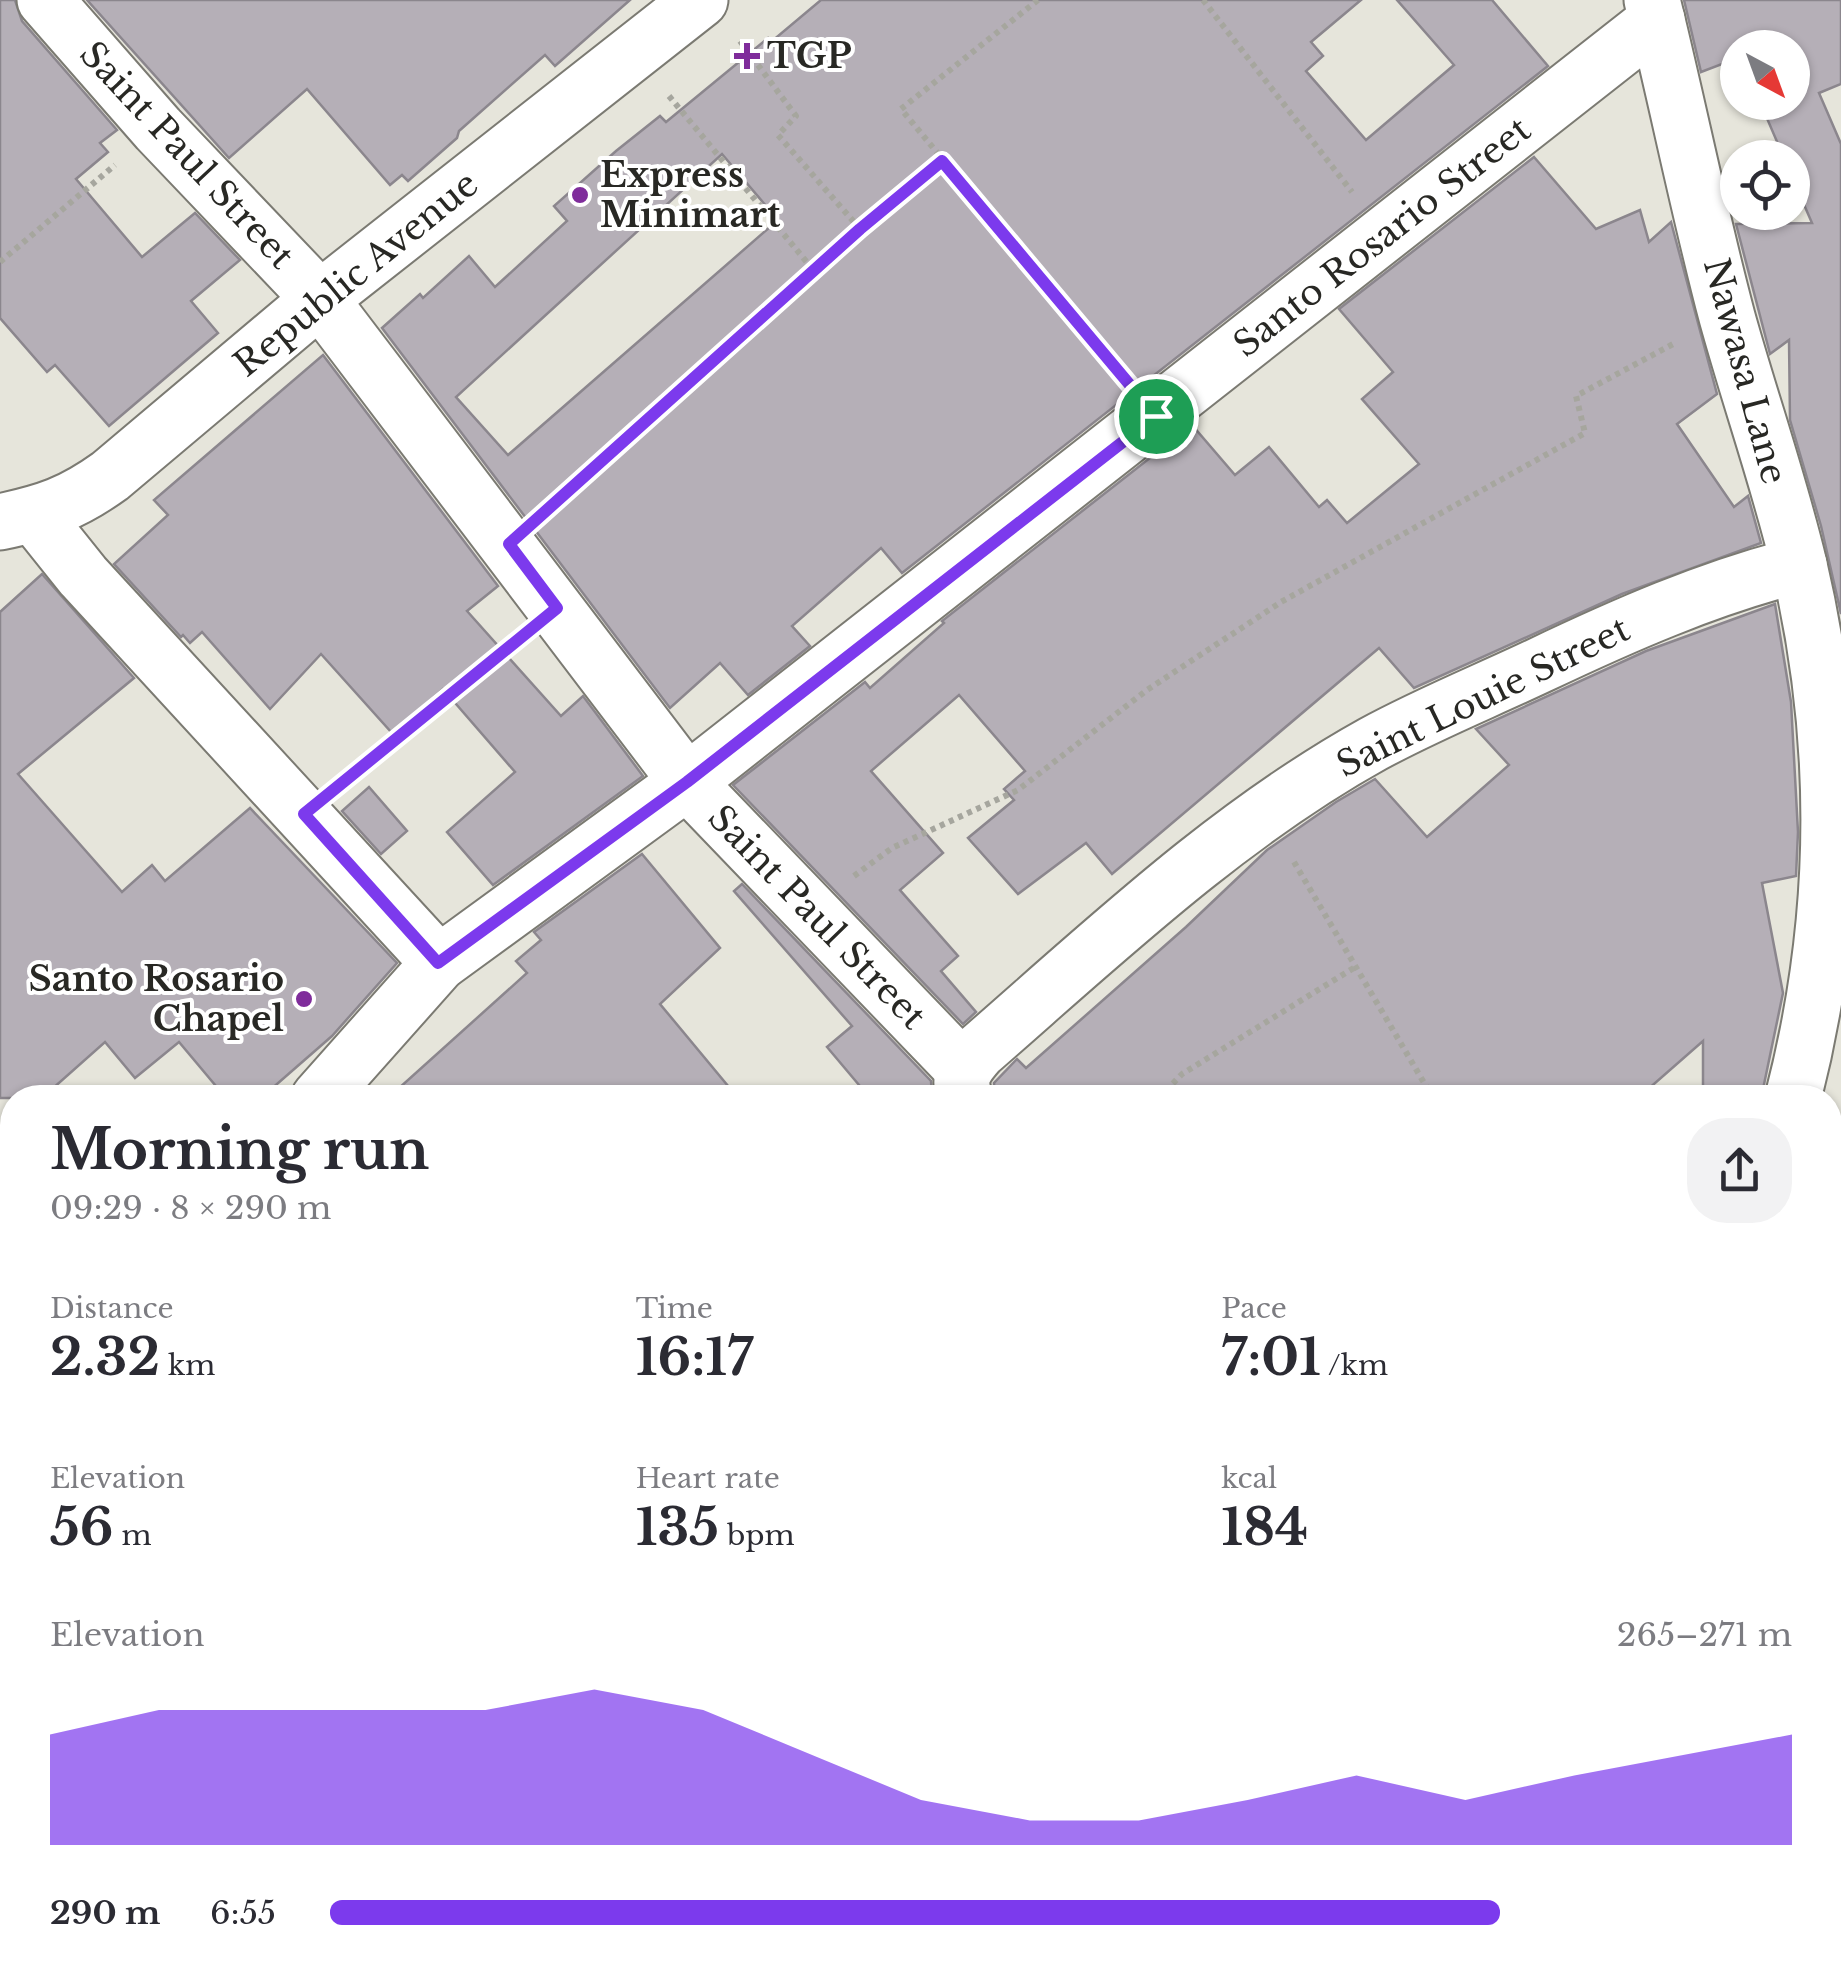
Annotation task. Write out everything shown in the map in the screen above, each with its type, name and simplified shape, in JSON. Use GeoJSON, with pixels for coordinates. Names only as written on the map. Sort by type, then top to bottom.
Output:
{"type":"FeatureCollection","features":[{"type":"Feature","properties":{"kind":"street","name":"Saint Paul Street"},"geometry":{"type":"LineString","coordinates":[[45,0],[158,129],[320,298],[687,782],[810,910],[964,1083]]}},
{"type":"Feature","properties":{"kind":"street","name":"Santo Rosario Street"},"geometry":{"type":"LineString","coordinates":[[330,1085],[438,963],[687,782],[1156,416],[1385,234],[1654,10]]}},
{"type":"Feature","properties":{"kind":"street","name":"Nawasa Lane"},"geometry":{"type":"LineString","coordinates":[[1654,10],[1726,315],[1799,565],[1820,685],[1830,779],[1829,898],[1809,1034],[1796,1085]]}},
{"type":"Feature","properties":{"kind":"street","name":"Republic Avenue"},"geometry":{"type":"LineString","coordinates":[[18,519],[78,499],[110,476],[320,298],[634,53],[716,14]]}},
{"type":"Feature","properties":{"kind":"street"},"geometry":{"type":"LineString","coordinates":[[18,519],[82,576],[438,963]]}},
{"type":"Feature","properties":{"kind":"street","name":"Saint Louie Street"},"geometry":{"type":"LineString","coordinates":[[964,1083],[979,1051],[1172,882],[1373,744],[1628,623],[1755,576],[1799,565]]}},
{"type":"Feature","properties":{"kind":"path"},"geometry":{"type":"LineString","coordinates":[[1038,0],[901,109],[1156,416]]}},
{"type":"Feature","properties":{"kind":"path"},"geometry":{"type":"LineString","coordinates":[[1202,0],[1385,234]]}},
{"type":"Feature","properties":{"kind":"path"},"geometry":{"type":"LineString","coordinates":[[716,14],[796,116],[778,135],[860,229]]}},
{"type":"Feature","properties":{"kind":"path"},"geometry":{"type":"LineString","coordinates":[[634,53],[815,272]]}},
{"type":"Feature","properties":{"kind":"path"},"geometry":{"type":"LineString","coordinates":[[0,262],[158,129]]}},
{"type":"Feature","properties":{"kind":"path"},"geometry":{"type":"LineString","coordinates":[[509,544],[860,229],[942,161]]}},
{"type":"Feature","properties":{"kind":"path"},"geometry":{"type":"LineString","coordinates":[[810,910],[892,848],[1018,790],[1147,690],[1281,602],[1585,433],[1576,396],[1726,315]]}},
{"type":"Feature","properties":{"kind":"path"},"geometry":{"type":"LineString","coordinates":[[304,814],[557,608]]}},
{"type":"Feature","properties":{"kind":"path"},"geometry":{"type":"LineString","coordinates":[[1266,814],[1426,1085]]}},
{"type":"Feature","properties":{"kind":"path"},"geometry":{"type":"LineString","coordinates":[[1171,1085],[1182,1074],[1357,966]]}},
{"type":"Feature","properties":{"kind":"building"},"geometry":{"type":"Polygon","coordinates":[[[0,0],[15,0],[22,21],[117,130],[100,143],[108,152],[76,179],[142,257],[195,213],[240,260],[191,301],[218,333],[109,426],[55,365],[47,372],[0,318],[0,0]]]}},
{"type":"Feature","properties":{"kind":"building"},"geometry":{"type":"Polygon","coordinates":[[[87,0],[630,0],[555,66],[545,55],[408,181],[402,175],[390,185],[307,89],[229,158],[87,0]]]}},
{"type":"Feature","properties":{"kind":"building"},"geometry":{"type":"Polygon","coordinates":[[[821,0],[1361,0],[1311,42],[1323,56],[1306,71],[1366,140],[1454,65],[1397,0],[1492,0],[1548,66],[902,573],[881,548],[792,626],[810,646],[748,695],[720,663],[670,708],[382,328],[420,294],[423,298],[469,256],[495,287],[567,221],[554,206],[660,116],[666,122],[768,38],[771,42],[821,0]],[[722,154],[456,397],[508,455],[778,220],[722,154]]]}},
{"type":"Feature","properties":{"kind":"building"},"geometry":{"type":"Polygon","coordinates":[[[1684,0],[1841,0],[1841,84],[1819,93],[1841,144],[1841,614],[1821,526],[1790,420],[1789,340],[1770,354],[1738,230],[1810,230],[1810,140],[1776,140],[1768,120],[1810,120],[1810,30],[1720,30],[1720,65],[1701,72],[1684,0]]]}},
{"type":"Feature","properties":{"kind":"building"},"geometry":{"type":"Polygon","coordinates":[[[1534,157],[1596,229],[1640,210],[1649,242],[1671,222],[1717,394],[1677,424],[1734,507],[1748,496],[1761,543],[1622,594],[1414,688],[1379,648],[1112,874],[1086,843],[1018,894],[968,838],[1014,800],[1004,789],[1025,771],[959,695],[871,771],[943,853],[900,890],[958,956],[941,971],[976,1012],[963,1024],[733,785],[865,682],[870,688],[942,621],[1192,425],[1235,475],[1269,447],[1319,507],[1327,500],[1347,523],[1419,464],[1362,399],[1393,372],[1339,309],[1534,157]]]}},
{"type":"Feature","properties":{"kind":"building"},"geometry":{"type":"Polygon","coordinates":[[[323,355],[498,586],[467,611],[561,716],[583,696],[643,776],[493,885],[447,832],[515,772],[443,689],[392,733],[321,654],[270,709],[202,632],[190,643],[181,637],[114,564],[168,515],[154,500],[323,355]]]}},
{"type":"Feature","properties":{"kind":"building"},"geometry":{"type":"Polygon","coordinates":[[[42,574],[134,678],[18,774],[122,892],[152,865],[165,881],[250,808],[397,963],[332,1036],[276,1085],[215,1085],[179,1042],[135,1078],[105,1042],[57,1085],[0,1085],[0,612],[42,574]]]}},
{"type":"Feature","properties":{"kind":"building"},"geometry":{"type":"Polygon","coordinates":[[[1775,604],[1791,702],[1798,832],[1796,876],[1762,883],[1783,993],[1764,1085],[1703,1085],[1703,1041],[1653,1085],[994,1085],[1017,1059],[1026,1068],[1267,850],[1336,802],[1375,779],[1427,837],[1509,765],[1476,729],[1646,651],[1775,604]]]}},
{"type":"Feature","properties":{"kind":"building"},"geometry":{"type":"Polygon","coordinates":[[[369,787],[407,831],[381,854],[342,811],[369,787]]]}},
{"type":"Feature","properties":{"kind":"building"},"geometry":{"type":"Polygon","coordinates":[[[642,854],[720,948],[660,1004],[727,1085],[402,1085],[527,973],[516,961],[541,940],[534,932],[642,854]]]}},
{"type":"Feature","properties":{"kind":"building"},"geometry":{"type":"Polygon","coordinates":[[[742,884],[931,1085],[859,1085],[827,1047],[852,1026],[734,891],[742,884]]]}},
{"type":"Feature","properties":{"kind":"place","name":"TGP"},"geometry":{"type":"Point","coordinates":[747,56]}},
{"type":"Feature","properties":{"kind":"place","name":"Express Minimart"},"geometry":{"type":"Point","coordinates":[580,195]}},
{"type":"Feature","properties":{"kind":"place","name":"Santo Rosario Chapel"},"geometry":{"type":"Point","coordinates":[304,999]}},
{"type":"Feature","properties":{"kind":"route"},"geometry":{"type":"LineString","coordinates":[[942,161],[1156,416],[687,782],[438,963],[304,814],[557,608],[509,544],[860,229],[942,161]]}}]}
